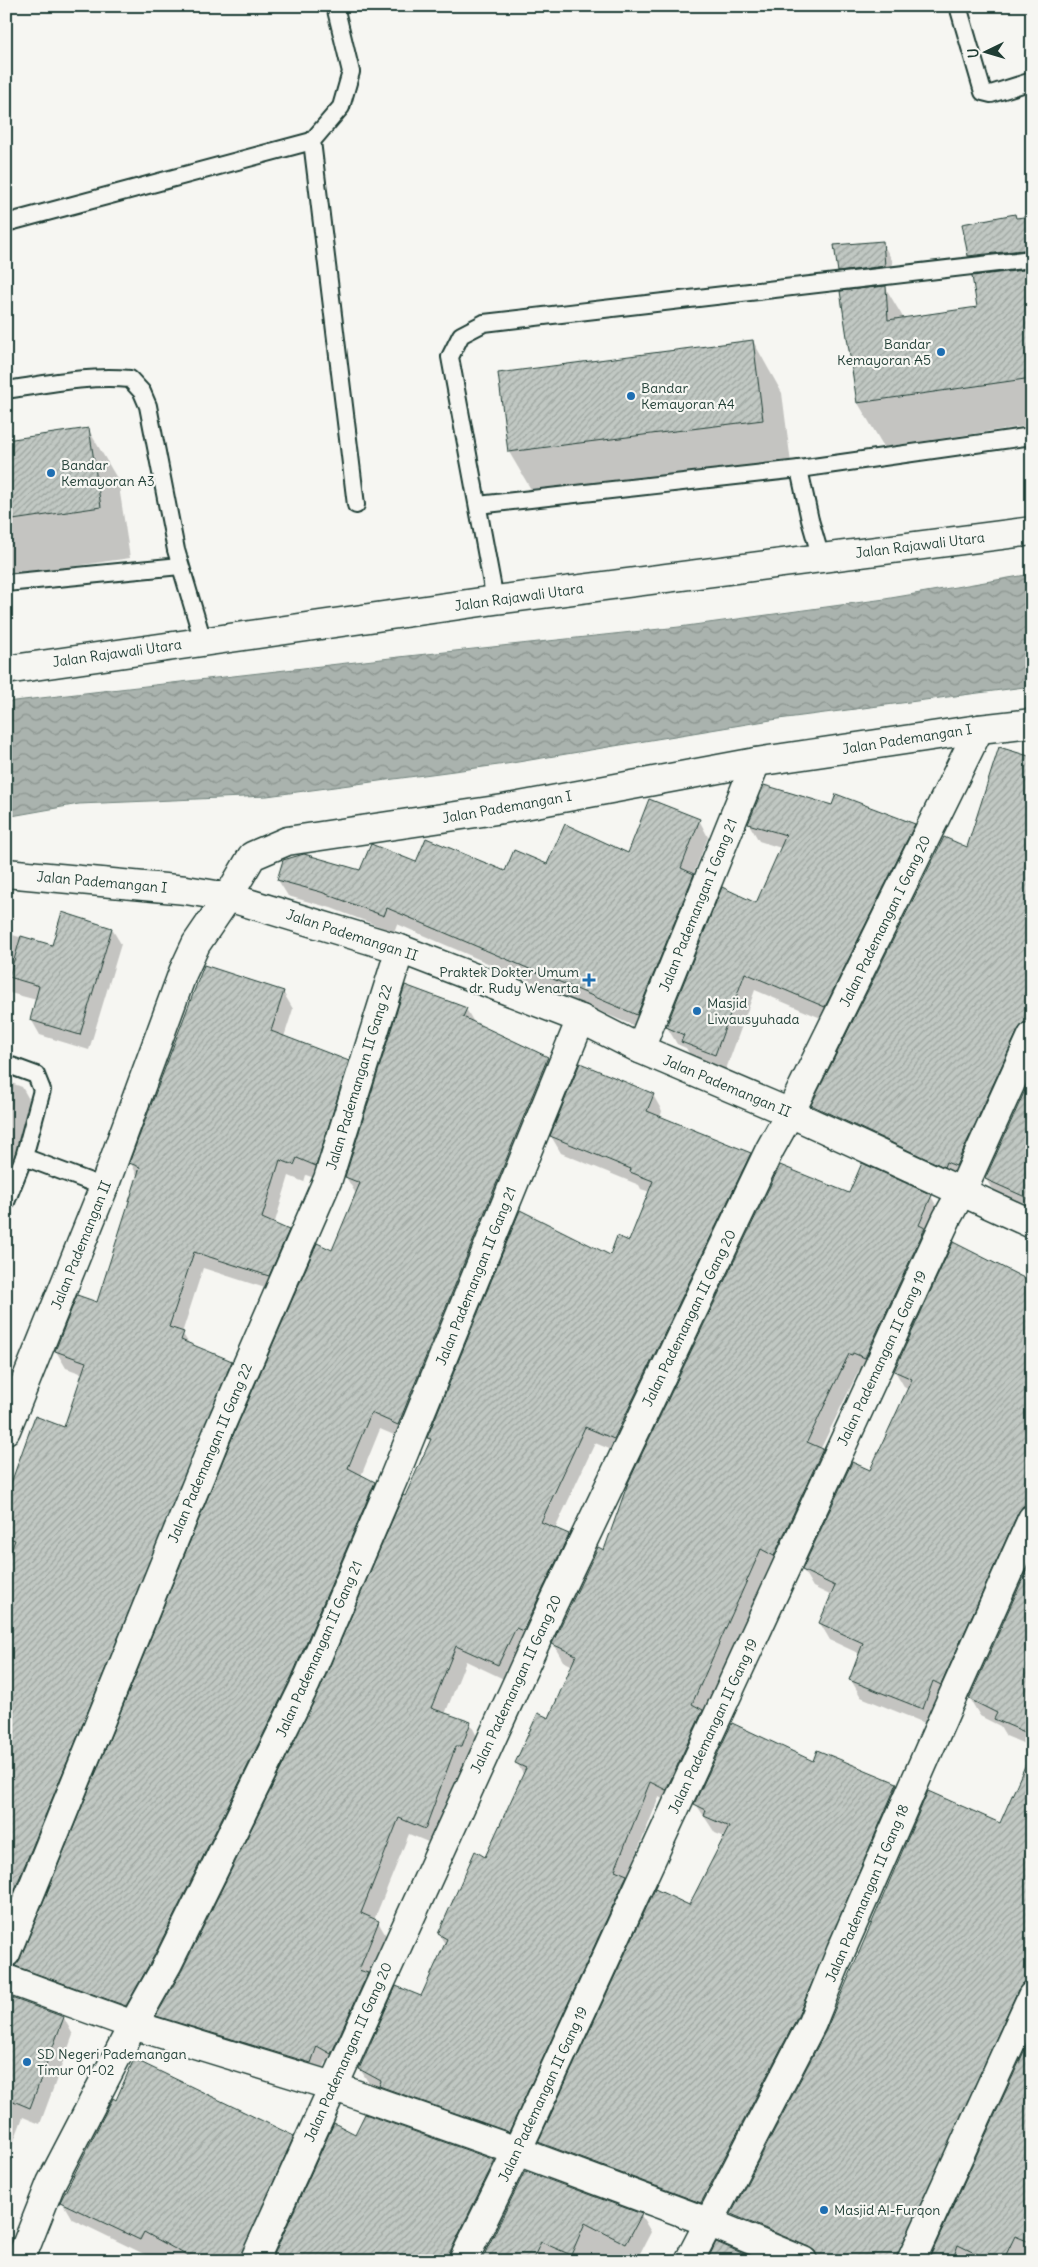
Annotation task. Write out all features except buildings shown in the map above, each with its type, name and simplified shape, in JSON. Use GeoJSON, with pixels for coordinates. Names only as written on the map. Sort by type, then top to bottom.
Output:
{"type":"FeatureCollection","features":[{"type":"Feature","properties":{"kind":"street","name":"Jalan Rajawali Utara"},"geometry":{"type":"LineString","coordinates":[[6,670],[495,600],[1032,531]]}},
{"type":"Feature","properties":{"kind":"street","name":"Jalan Pademangan I"},"geometry":{"type":"LineString","coordinates":[[6,873],[208,894],[252,856],[287,841],[503,809],[756,762],[979,729],[1032,724]]}},
{"type":"Feature","properties":{"kind":"street","name":"Jalan Pademangan I Gang 20"},"geometry":{"type":"LineString","coordinates":[[790,1113],[979,729]]}},
{"type":"Feature","properties":{"kind":"street","name":"Jalan Pademangan I Gang 21"},"geometry":{"type":"LineString","coordinates":[[640,1049],[756,762]]}},
{"type":"Feature","properties":{"kind":"street","name":"Jalan Pademangan II"},"geometry":{"type":"LineString","coordinates":[[6,1430],[95,1184],[196,944],[208,894],[400,949],[581,1020],[640,1049],[790,1113],[1032,1224]]}},
{"type":"Feature","properties":{"kind":"street","name":"Jalan Pademangan II Gang 22"},"geometry":{"type":"LineString","coordinates":[[6,1953],[220,1427],[328,1180],[400,949]]}},
{"type":"Feature","properties":{"kind":"street","name":"Jalan Pademangan II Gang 21"},"geometry":{"type":"LineString","coordinates":[[20,2261],[51,2184],[133,2024],[168,1963],[306,1683],[395,1475],[581,1020]]}},
{"type":"Feature","properties":{"kind":"street","name":"Jalan Pademangan II Gang 19"},"geometry":{"type":"LineString","coordinates":[[464,2261],[517,2151],[1032,1036]]}},
{"type":"Feature","properties":{"kind":"street","name":"Jalan Pademangan II Gang 20"},"geometry":{"type":"LineString","coordinates":[[254,2261],[553,1604],[770,1149],[790,1113]]}},
{"type":"Feature","properties":{"kind":"street","name":"Jalan Pademangan II Gang 18"},"geometry":{"type":"LineString","coordinates":[[689,2261],[812,2023],[841,1951],[1032,1519]]}},
{"type":"Feature","properties":{"kind":"street"},"geometry":{"type":"LineString","coordinates":[[6,1979],[133,2024],[332,2086],[517,2151],[708,2222],[803,2261]]}},
{"type":"Feature","properties":{"kind":"street"},"geometry":{"type":"LineString","coordinates":[[911,2261],[1032,1996]]}},
{"type":"Feature","properties":{"kind":"lane"},"geometry":{"type":"LineString","coordinates":[[6,223],[312,141],[341,108],[351,72],[335,6]]}},
{"type":"Feature","properties":{"kind":"lane"},"geometry":{"type":"LineString","coordinates":[[958,6],[983,92],[991,94],[1032,81]]}},
{"type":"Feature","properties":{"kind":"lane"},"geometry":{"type":"LineString","coordinates":[[312,141],[356,505]]}},
{"type":"Feature","properties":{"kind":"lane"},"geometry":{"type":"LineString","coordinates":[[495,600],[450,357],[461,335],[484,323],[1032,258]]}},
{"type":"Feature","properties":{"kind":"lane"},"geometry":{"type":"LineString","coordinates":[[6,390],[93,378],[130,379],[142,392],[148,406],[180,566],[203,641]]}},
{"type":"Feature","properties":{"kind":"lane"},"geometry":{"type":"LineString","coordinates":[[478,505],[799,469],[1032,436]]}},
{"type":"Feature","properties":{"kind":"lane"},"geometry":{"type":"LineString","coordinates":[[799,469],[810,520],[821,558]]}},
{"type":"Feature","properties":{"kind":"lane"},"geometry":{"type":"LineString","coordinates":[[6,583],[180,566]]}},
{"type":"Feature","properties":{"kind":"lane"},"geometry":{"type":"LineString","coordinates":[[6,1064],[36,1075],[42,1090],[24,1156],[6,1202]]}},
{"type":"Feature","properties":{"kind":"lane"},"geometry":{"type":"LineString","coordinates":[[24,1156],[95,1184]]}},
{"type":"Feature","properties":{"kind":"water"},"geometry":{"type":"Polygon","coordinates":[[[1032,574],[1032,686],[771,720],[506,764],[267,796],[79,804],[6,817],[6,702],[679,627],[885,599],[1032,574]]]}},
{"type":"Feature","properties":{"kind":"place","name":"Bandar Kemayoran A5"},"geometry":{"type":"Point","coordinates":[941,352]}},
{"type":"Feature","properties":{"kind":"place","name":"Bandar Kemayoran A4"},"geometry":{"type":"Point","coordinates":[631,396]}},
{"type":"Feature","properties":{"kind":"place","name":"Bandar Kemayoran A3"},"geometry":{"type":"Point","coordinates":[51,473]}},
{"type":"Feature","properties":{"kind":"place","name":"Praktek Dokter Umum dr. Rudy Wenarta"},"geometry":{"type":"Point","coordinates":[589,980]}},
{"type":"Feature","properties":{"kind":"place","name":"Masjid Liwausyuhada"},"geometry":{"type":"Point","coordinates":[697,1011]}},
{"type":"Feature","properties":{"kind":"place","name":"SD Negeri Pademangan Timur 01-02"},"geometry":{"type":"Point","coordinates":[27,2062]}},
{"type":"Feature","properties":{"kind":"place","name":"Masjid Al-Furqon"},"geometry":{"type":"Point","coordinates":[824,2210]}}]}
